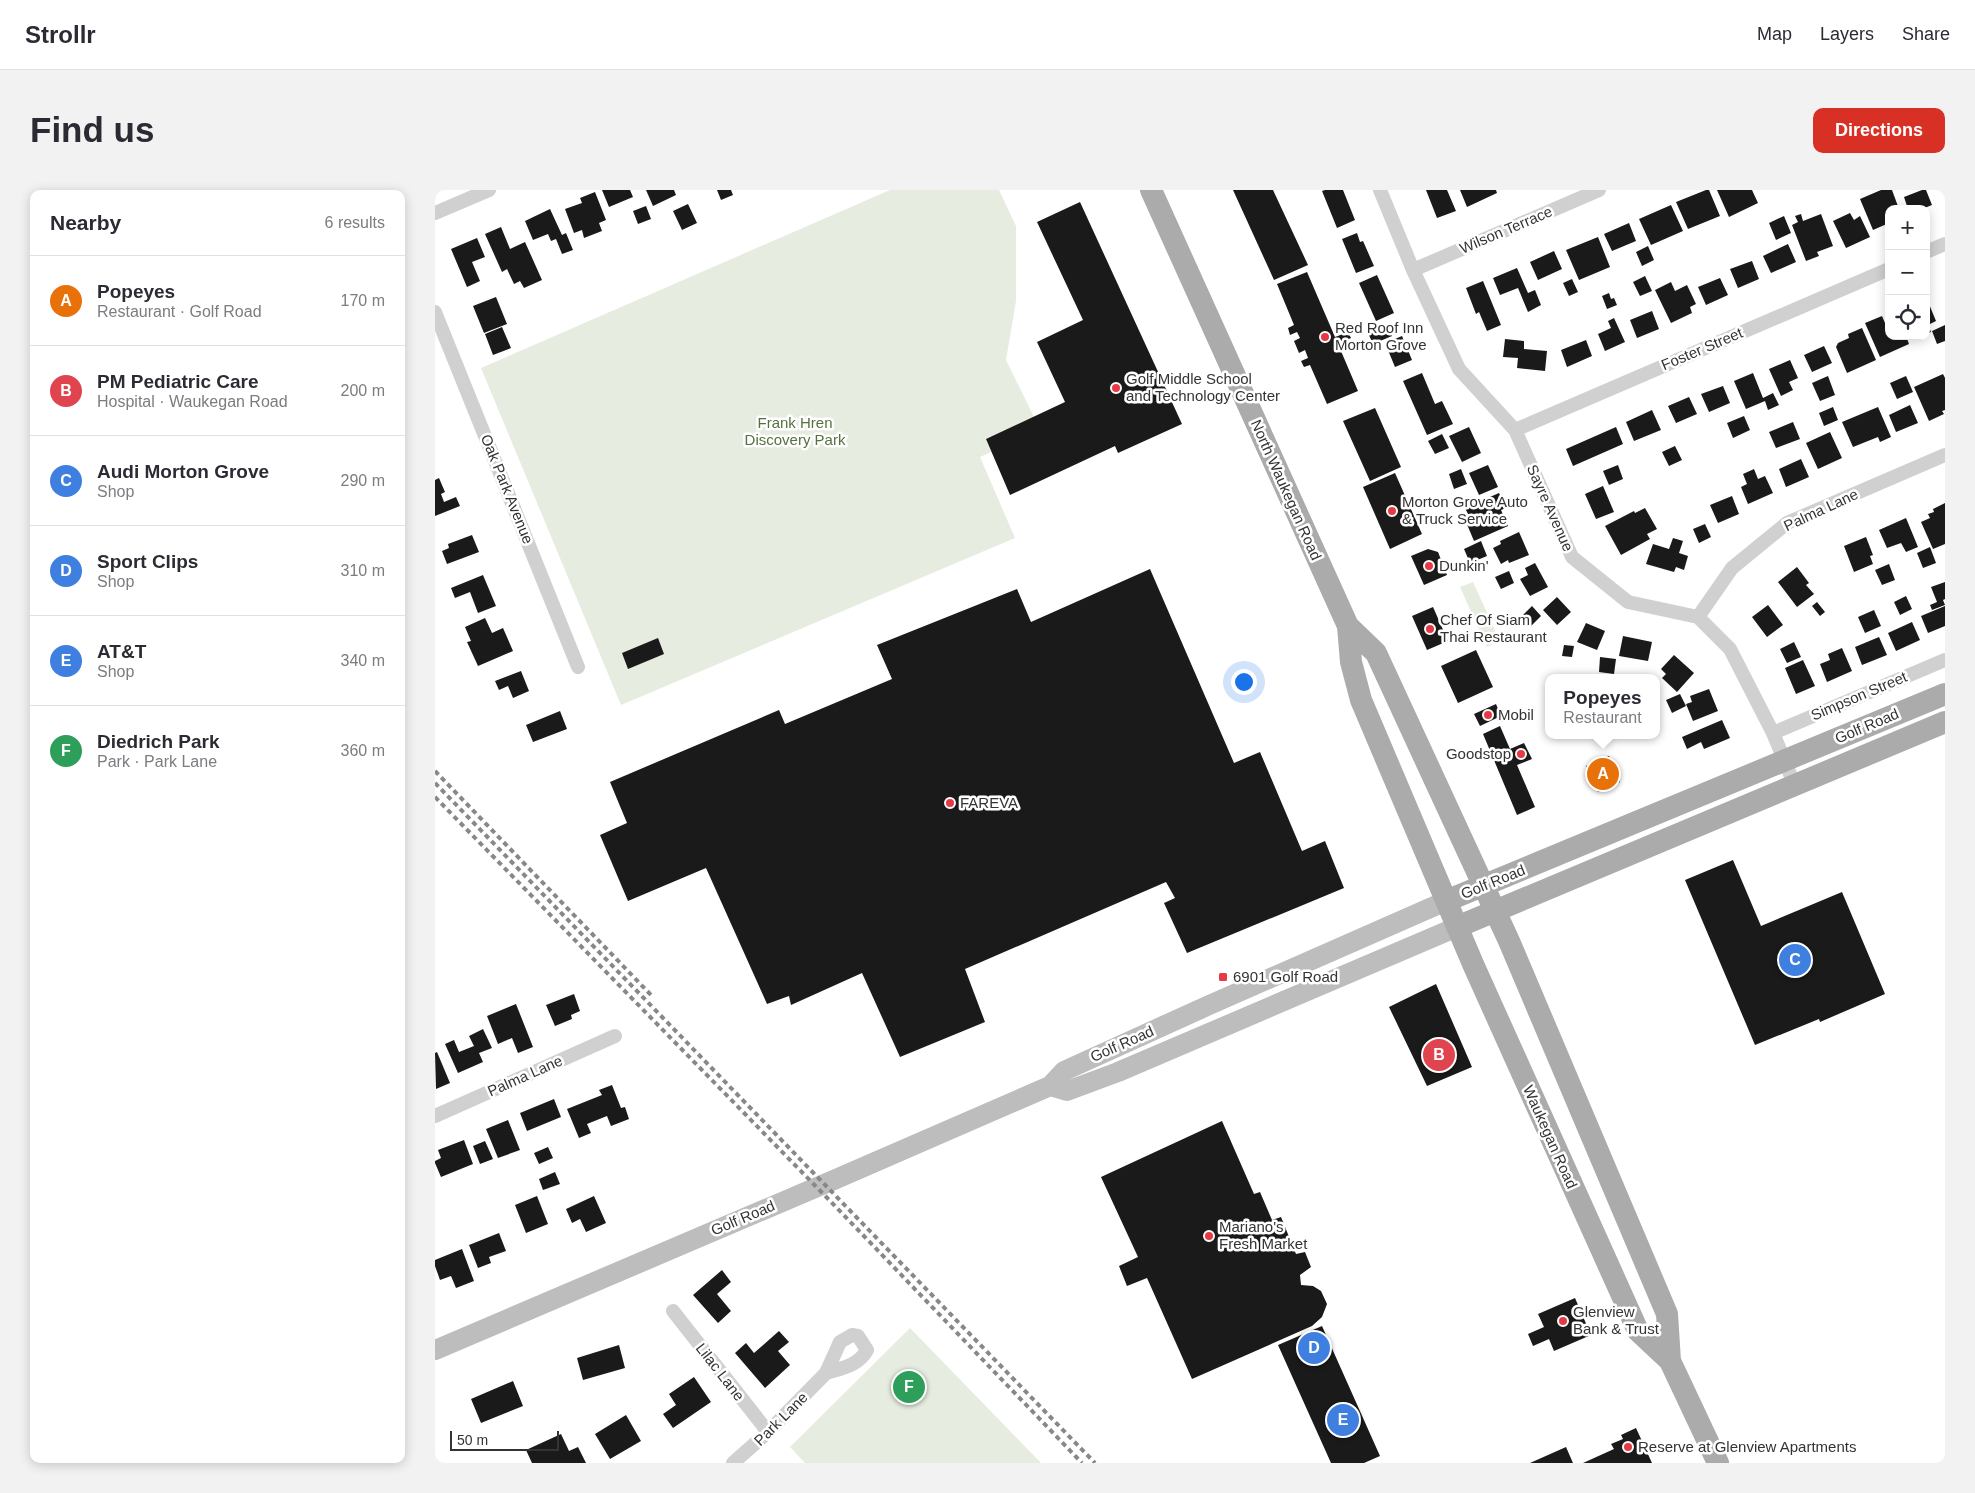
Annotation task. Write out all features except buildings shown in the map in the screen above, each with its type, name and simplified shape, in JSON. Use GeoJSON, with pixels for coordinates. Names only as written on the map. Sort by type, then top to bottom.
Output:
{"type":"FeatureCollection","features":[{"type":"Feature","properties":{"kind":"main road","name":"North Waukegan Road"},"geometry":{"type":"LineString","coordinates":[[1151,190],[1348,626],[1351,662],[1361,700],[1446,901]]}},
{"type":"Feature","properties":{"kind":"main road","name":"North Waukegan Road"},"geometry":{"type":"LineString","coordinates":[[1348,626],[1376,653],[1483,886]]}},
{"type":"Feature","properties":{"kind":"main road","name":"Golf Road"},"geometry":{"type":"LineString","coordinates":[[435,1350],[1050,1086],[1064,1071],[1446,901],[1945,694]]}},
{"type":"Feature","properties":{"kind":"main road","name":"Golf Road"},"geometry":{"type":"LineString","coordinates":[[1050,1086],[1067,1091],[1099,1079],[1945,722]]}},
{"type":"Feature","properties":{"kind":"main road","name":"Waukegan Road"},"geometry":{"type":"LineString","coordinates":[[1483,886],[1667,1314],[1670,1362]]}},
{"type":"Feature","properties":{"kind":"main road","name":"Waukegan Road"},"geometry":{"type":"LineString","coordinates":[[1446,901],[1638,1331],[1670,1362],[1718,1463]]}},
{"type":"Feature","properties":{"kind":"street"},"geometry":{"type":"LineString","coordinates":[[435,213],[489,190]]}},
{"type":"Feature","properties":{"kind":"street","name":"Sayre Avenue"},"geometry":{"type":"LineString","coordinates":[[1380,190],[1413,270],[1459,368],[1515,430],[1572,557],[1628,602],[1698,616]]}},
{"type":"Feature","properties":{"kind":"street","name":"Wilson Terrace"},"geometry":{"type":"LineString","coordinates":[[1413,270],[1599,190]]}},
{"type":"Feature","properties":{"kind":"street"},"geometry":{"type":"LineString","coordinates":[[1930,250],[1945,244]]}},
{"type":"Feature","properties":{"kind":"street","name":"Foster Street"},"geometry":{"type":"LineString","coordinates":[[1515,430],[1885,270]]}},
{"type":"Feature","properties":{"kind":"street","name":"Oak Park Avenue"},"geometry":{"type":"LineString","coordinates":[[435,312],[578,667]]}},
{"type":"Feature","properties":{"kind":"street","name":"Palma Lane"},"geometry":{"type":"LineString","coordinates":[[1698,616],[1732,568],[1787,523],[1945,455]]}},
{"type":"Feature","properties":{"kind":"street"},"geometry":{"type":"LineString","coordinates":[[1698,616],[1730,649],[1773,733],[1795,786]]}},
{"type":"Feature","properties":{"kind":"street","name":"Simpson Street"},"geometry":{"type":"LineString","coordinates":[[1773,733],[1945,660]]}},
{"type":"Feature","properties":{"kind":"street","name":"Palma Lane"},"geometry":{"type":"LineString","coordinates":[[435,1116],[615,1036]]}},
{"type":"Feature","properties":{"kind":"street","name":"Lilac Lane"},"geometry":{"type":"LineString","coordinates":[[673,1311],[768,1432]]}},
{"type":"Feature","properties":{"kind":"street","name":"Park Lane"},"geometry":{"type":"LineString","coordinates":[[733,1463],[768,1432],[826,1373]]}},
{"type":"Feature","properties":{"kind":"green space","name":"Frank Hren Discovery Park"},"geometry":{"type":"Polygon","coordinates":[[[890,190],[999,190],[1016,226],[1016,301],[1006,360],[1034,417],[986,439],[991,452],[980,457],[1015,538],[621,705],[481,368],[890,190]]]}},
{"type":"Feature","properties":{"kind":"green space"},"geometry":{"type":"Polygon","coordinates":[[[1473,582],[1500,641],[1487,647],[1460,587],[1473,582]]]}},
{"type":"Feature","properties":{"kind":"green space"},"geometry":{"type":"Polygon","coordinates":[[[910,1328],[1041,1463],[805,1463],[790,1447],[910,1328]]]}},
{"type":"Feature","properties":{"kind":"railway"},"geometry":{"type":"LineString","coordinates":[[435,771],[652,996]]}},
{"type":"Feature","properties":{"kind":"railway"},"geometry":{"type":"LineString","coordinates":[[435,783],[1095,1463]]}},
{"type":"Feature","properties":{"kind":"railway"},"geometry":{"type":"LineString","coordinates":[[435,797],[837,1208],[1082,1463]]}},
{"type":"Feature","properties":{"kind":"place","name":"Red Roof Inn Morton Grove"},"geometry":{"type":"Point","coordinates":[1325,337]}},
{"type":"Feature","properties":{"kind":"place","name":"Golf Middle School and Technology Center"},"geometry":{"type":"Point","coordinates":[1116,388]}},
{"type":"Feature","properties":{"kind":"place","name":"Morton Grove Auto & Truck Service"},"geometry":{"type":"Point","coordinates":[1392,511]}},
{"type":"Feature","properties":{"kind":"place","name":"Dunkin'"},"geometry":{"type":"Point","coordinates":[1429,566]}},
{"type":"Feature","properties":{"kind":"place","name":"Chef Of Siam Thai Restaurant"},"geometry":{"type":"Point","coordinates":[1430,629]}},
{"type":"Feature","properties":{"kind":"place","name":"Mobil"},"geometry":{"type":"Point","coordinates":[1488,715]}},
{"type":"Feature","properties":{"kind":"place","name":"Goodstop"},"geometry":{"type":"Point","coordinates":[1521,754]}},
{"type":"Feature","properties":{"kind":"place","name":"Popeyes"},"geometry":{"type":"Point","coordinates":[1603,774]}},
{"type":"Feature","properties":{"kind":"place","name":"FAREVA"},"geometry":{"type":"Point","coordinates":[950,803]}},
{"type":"Feature","properties":{"kind":"place","name":"Audi Morton Grove"},"geometry":{"type":"Point","coordinates":[1795,960]}},
{"type":"Feature","properties":{"kind":"place","name":"6901 Golf Road"},"geometry":{"type":"Point","coordinates":[1223,977]}},
{"type":"Feature","properties":{"kind":"place","name":"PM Pediatric Care"},"geometry":{"type":"Point","coordinates":[1439,1055]}},
{"type":"Feature","properties":{"kind":"place","name":"Mariano's Fresh Market"},"geometry":{"type":"Point","coordinates":[1209,1236]}},
{"type":"Feature","properties":{"kind":"place","name":"Glenview Bank & Trust"},"geometry":{"type":"Point","coordinates":[1563,1321]}},
{"type":"Feature","properties":{"kind":"place","name":"Sport Clips"},"geometry":{"type":"Point","coordinates":[1314,1348]}},
{"type":"Feature","properties":{"kind":"place","name":"Diedrich Park"},"geometry":{"type":"Point","coordinates":[909,1387]}},
{"type":"Feature","properties":{"kind":"place","name":"AT&T"},"geometry":{"type":"Point","coordinates":[1343,1420]}},
{"type":"Feature","properties":{"kind":"place","name":"Reserve at Glenview Apartments"},"geometry":{"type":"Point","coordinates":[1628,1447]}}]}
